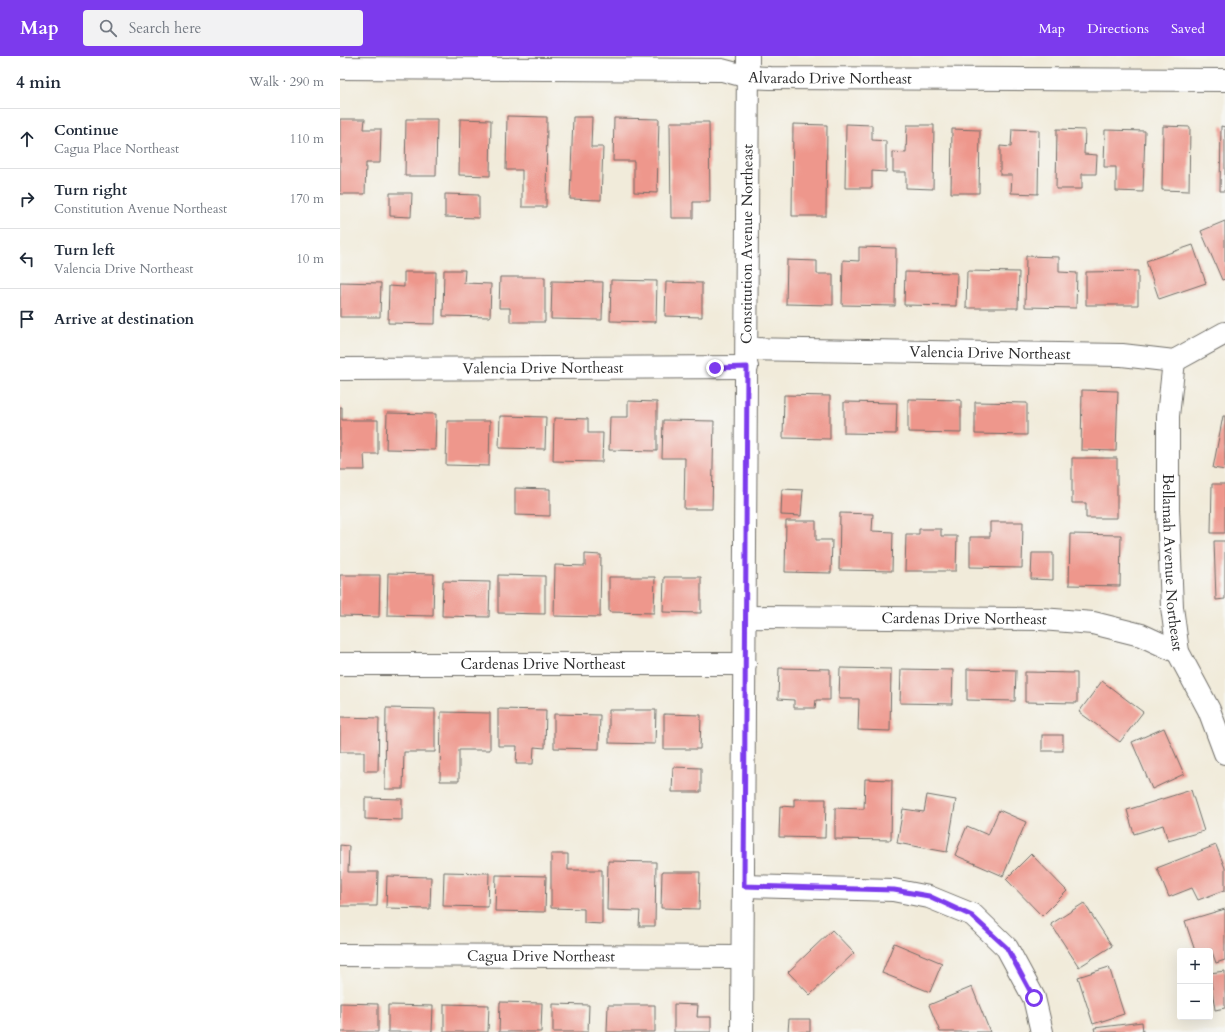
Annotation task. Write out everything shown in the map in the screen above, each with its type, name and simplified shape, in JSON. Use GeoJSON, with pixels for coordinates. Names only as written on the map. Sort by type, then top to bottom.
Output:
{"type":"FeatureCollection","features":[{"type":"Feature","properties":{"kind":"street","name":"Alvarado Drive Northeast"},"geometry":{"type":"LineString","coordinates":[[340,68],[444,62],[722,70],[748,66],[770,78],[1225,80]]}},
{"type":"Feature","properties":{"kind":"street","name":"Constitution Avenue Northeast"},"geometry":{"type":"LineString","coordinates":[[742,1032],[748,66]]}},
{"type":"Feature","properties":{"kind":"street"},"geometry":{"type":"LineString","coordinates":[[1174,361],[1225,333]]}},
{"type":"Feature","properties":{"kind":"street","name":"Valencia Drive Northeast"},"geometry":{"type":"LineString","coordinates":[[340,369],[747,358],[1122,355],[1174,361]]}},
{"type":"Feature","properties":{"kind":"street","name":"Bellamah Avenue Northeast"},"geometry":{"type":"LineString","coordinates":[[1174,361],[1168,416],[1168,509],[1172,608],[1178,652],[1209,710],[1225,753]]}},
{"type":"Feature","properties":{"kind":"street","name":"Cardenas Drive Northeast"},"geometry":{"type":"LineString","coordinates":[[745,617],[1056,620],[1093,624],[1141,635],[1178,652]]}},
{"type":"Feature","properties":{"kind":"street","name":"Cardenas Drive Northeast"},"geometry":{"type":"LineString","coordinates":[[340,664],[745,664]]}},
{"type":"Feature","properties":{"kind":"street"},"geometry":{"type":"LineString","coordinates":[[744,886],[894,890],[929,896],[972,916],[1007,948],[1034,998],[1042,1032]]}},
{"type":"Feature","properties":{"kind":"street","name":"Cagua Drive Northeast"},"geometry":{"type":"LineString","coordinates":[[340,955],[742,957]]}},
{"type":"Feature","properties":{"kind":"building"},"geometry":{"type":"Polygon","coordinates":[[[507,116],[547,117],[546,207],[522,207],[522,170],[506,170],[507,116]]]}},
{"type":"Feature","properties":{"kind":"building"},"geometry":{"type":"Polygon","coordinates":[[[573,117],[592,117],[591,147],[603,147],[601,200],[570,199],[573,117]]]}},
{"type":"Feature","properties":{"kind":"building"},"geometry":{"type":"Polygon","coordinates":[[[614,118],[659,119],[657,193],[634,192],[634,161],[613,161],[614,118]]]}},
{"type":"Feature","properties":{"kind":"building"},"geometry":{"type":"Polygon","coordinates":[[[340,119],[365,119],[364,129],[381,129],[380,163],[366,163],[365,194],[340,194],[340,119]]]}},
{"type":"Feature","properties":{"kind":"building"},"geometry":{"type":"Polygon","coordinates":[[[406,119],[437,119],[436,176],[405,176],[406,119]]]}},
{"type":"Feature","properties":{"kind":"building"},"geometry":{"type":"Polygon","coordinates":[[[460,119],[491,120],[490,176],[459,175],[460,119]]]}},
{"type":"Feature","properties":{"kind":"building"},"geometry":{"type":"Polygon","coordinates":[[[670,122],[709,122],[710,202],[693,202],[693,218],[671,218],[670,122]]]}},
{"type":"Feature","properties":{"kind":"building"},"geometry":{"type":"Polygon","coordinates":[[[793,124],[827,125],[826,216],[792,216],[793,124]]]}},
{"type":"Feature","properties":{"kind":"building"},"geometry":{"type":"Polygon","coordinates":[[[846,124],[872,125],[872,140],[886,141],[886,172],[872,171],[872,188],[845,188],[846,124]]]}},
{"type":"Feature","properties":{"kind":"building"},"geometry":{"type":"Polygon","coordinates":[[[907,125],[934,125],[933,189],[906,188],[906,172],[893,172],[893,152],[906,153],[907,125]]]}},
{"type":"Feature","properties":{"kind":"building"},"geometry":{"type":"Polygon","coordinates":[[[1163,126],[1190,127],[1189,191],[1162,190],[1163,126]]]}},
{"type":"Feature","properties":{"kind":"building"},"geometry":{"type":"Polygon","coordinates":[[[1221,126],[1225,127],[1225,191],[1220,191],[1221,126]]]}},
{"type":"Feature","properties":{"kind":"building"},"geometry":{"type":"Polygon","coordinates":[[[952,129],[980,130],[979,193],[951,193],[952,129]]]}},
{"type":"Feature","properties":{"kind":"building"},"geometry":{"type":"Polygon","coordinates":[[[1012,129],[1039,130],[1038,194],[1011,193],[1012,175],[1000,175],[1000,146],[1011,147],[1012,129]]]}},
{"type":"Feature","properties":{"kind":"building"},"geometry":{"type":"Polygon","coordinates":[[[1057,129],[1085,130],[1084,154],[1097,155],[1096,174],[1082,174],[1082,189],[1056,189],[1057,129]]]}},
{"type":"Feature","properties":{"kind":"building"},"geometry":{"type":"Polygon","coordinates":[[[1105,130],[1145,131],[1143,192],[1116,191],[1116,167],[1104,167],[1105,130]]]}},
{"type":"Feature","properties":{"kind":"building"},"geometry":{"type":"Polygon","coordinates":[[[390,193],[412,193],[411,217],[390,216],[390,193]]]}},
{"type":"Feature","properties":{"kind":"building"},"geometry":{"type":"Polygon","coordinates":[[[445,194],[479,195],[479,218],[445,217],[445,194]]]}},
{"type":"Feature","properties":{"kind":"building"},"geometry":{"type":"Polygon","coordinates":[[[1225,221],[1225,279],[1222,280],[1201,231],[1225,221]]]}},
{"type":"Feature","properties":{"kind":"building"},"geometry":{"type":"Polygon","coordinates":[[[1193,245],[1206,283],[1159,299],[1146,261],[1193,245]]]}},
{"type":"Feature","properties":{"kind":"building"},"geometry":{"type":"Polygon","coordinates":[[[859,247],[896,248],[895,306],[842,305],[843,260],[859,261],[859,247]]]}},
{"type":"Feature","properties":{"kind":"building"},"geometry":{"type":"Polygon","coordinates":[[[1026,256],[1059,257],[1059,272],[1077,273],[1076,308],[1025,307],[1026,256]]]}},
{"type":"Feature","properties":{"kind":"building"},"geometry":{"type":"Polygon","coordinates":[[[787,260],[817,261],[817,274],[833,274],[833,305],[786,304],[787,260]]]}},
{"type":"Feature","properties":{"kind":"building"},"geometry":{"type":"Polygon","coordinates":[[[444,270],[465,270],[464,283],[491,284],[490,317],[443,316],[444,270]]]}},
{"type":"Feature","properties":{"kind":"building"},"geometry":{"type":"Polygon","coordinates":[[[967,271],[1019,272],[1018,308],[966,308],[967,271]]]}},
{"type":"Feature","properties":{"kind":"building"},"geometry":{"type":"Polygon","coordinates":[[[1138,271],[1138,305],[1086,305],[1086,272],[1138,271]]]}},
{"type":"Feature","properties":{"kind":"building"},"geometry":{"type":"Polygon","coordinates":[[[404,272],[436,272],[435,324],[388,323],[389,286],[404,287],[404,272]]]}},
{"type":"Feature","properties":{"kind":"building"},"geometry":{"type":"Polygon","coordinates":[[[905,272],[957,273],[956,306],[904,305],[905,272]]]}},
{"type":"Feature","properties":{"kind":"building"},"geometry":{"type":"Polygon","coordinates":[[[500,277],[545,277],[545,322],[510,322],[510,308],[499,308],[500,277]]]}},
{"type":"Feature","properties":{"kind":"building"},"geometry":{"type":"Polygon","coordinates":[[[611,280],[657,281],[656,322],[610,321],[611,280]]]}},
{"type":"Feature","properties":{"kind":"building"},"geometry":{"type":"Polygon","coordinates":[[[552,281],[603,282],[602,320],[551,319],[552,281]]]}},
{"type":"Feature","properties":{"kind":"building"},"geometry":{"type":"Polygon","coordinates":[[[340,282],[381,283],[380,317],[340,317],[340,282]]]}},
{"type":"Feature","properties":{"kind":"building"},"geometry":{"type":"Polygon","coordinates":[[[666,282],[702,283],[702,317],[665,316],[666,282]]]}},
{"type":"Feature","properties":{"kind":"building"},"geometry":{"type":"Polygon","coordinates":[[[1082,390],[1118,391],[1116,451],[1081,450],[1082,390]]]}},
{"type":"Feature","properties":{"kind":"building"},"geometry":{"type":"Polygon","coordinates":[[[784,395],[830,396],[830,439],[783,438],[784,395]]]}},
{"type":"Feature","properties":{"kind":"building"},"geometry":{"type":"Polygon","coordinates":[[[908,399],[961,400],[961,433],[908,432],[908,399]]]}},
{"type":"Feature","properties":{"kind":"building"},"geometry":{"type":"Polygon","coordinates":[[[628,401],[657,402],[657,451],[609,450],[610,417],[628,417],[628,401]]]}},
{"type":"Feature","properties":{"kind":"building"},"geometry":{"type":"Polygon","coordinates":[[[844,402],[897,403],[896,434],[844,433],[844,402]]]}},
{"type":"Feature","properties":{"kind":"building"},"geometry":{"type":"Polygon","coordinates":[[[975,402],[1027,403],[1027,435],[975,434],[975,402]]]}},
{"type":"Feature","properties":{"kind":"building"},"geometry":{"type":"Polygon","coordinates":[[[340,407],[342,407],[342,420],[378,420],[378,454],[364,454],[365,470],[340,470],[340,407]]]}},
{"type":"Feature","properties":{"kind":"building"},"geometry":{"type":"Polygon","coordinates":[[[387,413],[436,414],[435,450],[386,449],[387,413]]]}},
{"type":"Feature","properties":{"kind":"building"},"geometry":{"type":"Polygon","coordinates":[[[500,416],[546,417],[545,449],[499,448],[500,416]]]}},
{"type":"Feature","properties":{"kind":"building"},"geometry":{"type":"Polygon","coordinates":[[[1223,416],[1225,416],[1225,470],[1213,468],[1223,416]]]}},
{"type":"Feature","properties":{"kind":"building"},"geometry":{"type":"Polygon","coordinates":[[[554,418],[588,419],[588,433],[603,433],[602,462],[553,461],[554,418]]]}},
{"type":"Feature","properties":{"kind":"building"},"geometry":{"type":"Polygon","coordinates":[[[663,420],[714,421],[712,509],[684,509],[685,458],[662,458],[663,420]]]}},
{"type":"Feature","properties":{"kind":"building"},"geometry":{"type":"Polygon","coordinates":[[[447,421],[490,421],[489,466],[446,465],[447,421]]]}},
{"type":"Feature","properties":{"kind":"building"},"geometry":{"type":"Polygon","coordinates":[[[1072,458],[1117,458],[1117,518],[1086,518],[1086,503],[1072,503],[1072,458]]]}},
{"type":"Feature","properties":{"kind":"building"},"geometry":{"type":"Polygon","coordinates":[[[1212,484],[1225,484],[1225,533],[1211,533],[1212,484]]]}},
{"type":"Feature","properties":{"kind":"building"},"geometry":{"type":"Polygon","coordinates":[[[515,488],[550,489],[550,516],[515,515],[515,488]]]}},
{"type":"Feature","properties":{"kind":"building"},"geometry":{"type":"Polygon","coordinates":[[[782,489],[803,490],[801,516],[781,515],[782,489]]]}},
{"type":"Feature","properties":{"kind":"building"},"geometry":{"type":"Polygon","coordinates":[[[840,513],[873,514],[872,531],[893,532],[892,571],[839,570],[840,513]]]}},
{"type":"Feature","properties":{"kind":"building"},"geometry":{"type":"Polygon","coordinates":[[[786,521],[816,521],[816,540],[832,540],[831,573],[785,572],[786,521]]]}},
{"type":"Feature","properties":{"kind":"building"},"geometry":{"type":"Polygon","coordinates":[[[990,522],[1023,522],[1022,568],[970,567],[970,537],[990,537],[990,522]]]}},
{"type":"Feature","properties":{"kind":"building"},"geometry":{"type":"Polygon","coordinates":[[[919,529],[941,529],[941,536],[957,536],[956,571],[905,571],[906,534],[919,534],[919,529]]]}},
{"type":"Feature","properties":{"kind":"building"},"geometry":{"type":"Polygon","coordinates":[[[1070,534],[1121,535],[1120,586],[1069,585],[1070,534]]]}},
{"type":"Feature","properties":{"kind":"building"},"geometry":{"type":"Polygon","coordinates":[[[1214,541],[1225,541],[1225,599],[1216,600],[1214,541]]]}},
{"type":"Feature","properties":{"kind":"building"},"geometry":{"type":"Polygon","coordinates":[[[1032,553],[1053,553],[1053,580],[1031,579],[1032,553]]]}},
{"type":"Feature","properties":{"kind":"building"},"geometry":{"type":"Polygon","coordinates":[[[585,554],[601,555],[600,617],[554,616],[555,565],[585,566],[585,554]]]}},
{"type":"Feature","properties":{"kind":"building"},"geometry":{"type":"Polygon","coordinates":[[[388,573],[434,574],[433,616],[387,615],[388,573]]]}},
{"type":"Feature","properties":{"kind":"building"},"geometry":{"type":"Polygon","coordinates":[[[340,575],[380,575],[379,617],[340,616],[340,575]]]}},
{"type":"Feature","properties":{"kind":"building"},"geometry":{"type":"Polygon","coordinates":[[[498,575],[545,576],[545,614],[498,613],[498,575]]]}},
{"type":"Feature","properties":{"kind":"building"},"geometry":{"type":"Polygon","coordinates":[[[609,577],[655,577],[654,613],[609,612],[609,577]]]}},
{"type":"Feature","properties":{"kind":"building"},"geometry":{"type":"Polygon","coordinates":[[[664,577],[701,577],[701,613],[663,612],[664,577]]]}},
{"type":"Feature","properties":{"kind":"building"},"geometry":{"type":"Polygon","coordinates":[[[443,581],[490,582],[489,617],[442,616],[443,581]]]}},
{"type":"Feature","properties":{"kind":"building"},"geometry":{"type":"Polygon","coordinates":[[[779,668],[830,669],[830,700],[816,700],[815,708],[794,708],[794,700],[778,699],[779,668]]]}},
{"type":"Feature","properties":{"kind":"building"},"geometry":{"type":"Polygon","coordinates":[[[840,668],[891,669],[890,731],[858,730],[859,699],[839,699],[840,668]]]}},
{"type":"Feature","properties":{"kind":"building"},"geometry":{"type":"Polygon","coordinates":[[[901,669],[953,670],[952,704],[900,703],[901,669]]]}},
{"type":"Feature","properties":{"kind":"building"},"geometry":{"type":"Polygon","coordinates":[[[967,669],[1016,670],[1015,701],[967,700],[967,669]]]}},
{"type":"Feature","properties":{"kind":"building"},"geometry":{"type":"Polygon","coordinates":[[[1025,672],[1077,673],[1077,703],[1025,702],[1025,672]]]}},
{"type":"Feature","properties":{"kind":"building"},"geometry":{"type":"Polygon","coordinates":[[[1102,681],[1143,712],[1120,742],[1079,712],[1102,681]]]}},
{"type":"Feature","properties":{"kind":"building"},"geometry":{"type":"Polygon","coordinates":[[[386,708],[435,709],[435,752],[404,752],[403,789],[385,789],[386,708]]]}},
{"type":"Feature","properties":{"kind":"building"},"geometry":{"type":"Polygon","coordinates":[[[498,709],[546,710],[545,748],[534,747],[533,764],[516,764],[517,746],[498,746],[498,709]]]}},
{"type":"Feature","properties":{"kind":"building"},"geometry":{"type":"Polygon","coordinates":[[[609,710],[656,710],[655,744],[609,743],[609,710]]]}},
{"type":"Feature","properties":{"kind":"building"},"geometry":{"type":"Polygon","coordinates":[[[441,712],[490,713],[490,750],[459,750],[459,781],[440,781],[441,712]]]}},
{"type":"Feature","properties":{"kind":"building"},"geometry":{"type":"Polygon","coordinates":[[[554,714],[600,715],[599,749],[554,748],[554,714]]]}},
{"type":"Feature","properties":{"kind":"building"},"geometry":{"type":"Polygon","coordinates":[[[664,714],[701,715],[700,749],[664,749],[664,714]]]}},
{"type":"Feature","properties":{"kind":"building"},"geometry":{"type":"Polygon","coordinates":[[[340,717],[379,718],[378,771],[364,771],[364,752],[340,752],[340,717]]]}},
{"type":"Feature","properties":{"kind":"building"},"geometry":{"type":"Polygon","coordinates":[[[1164,728],[1184,774],[1152,789],[1132,742],[1164,728]]]}},
{"type":"Feature","properties":{"kind":"building"},"geometry":{"type":"Polygon","coordinates":[[[1042,735],[1063,735],[1063,751],[1042,751],[1042,735]]]}},
{"type":"Feature","properties":{"kind":"building"},"geometry":{"type":"Polygon","coordinates":[[[673,767],[701,768],[701,792],[672,792],[673,767]]]}},
{"type":"Feature","properties":{"kind":"building"},"geometry":{"type":"Polygon","coordinates":[[[865,779],[892,780],[891,840],[835,839],[835,808],[864,809],[865,779]]]}},
{"type":"Feature","properties":{"kind":"building"},"geometry":{"type":"Polygon","coordinates":[[[1191,790],[1204,831],[1168,841],[1163,825],[1134,834],[1127,810],[1191,790]]]}},
{"type":"Feature","properties":{"kind":"building"},"geometry":{"type":"Polygon","coordinates":[[[927,795],[956,800],[947,852],[897,843],[903,809],[924,812],[927,795]]]}},
{"type":"Feature","properties":{"kind":"building"},"geometry":{"type":"Polygon","coordinates":[[[365,798],[402,799],[402,820],[365,819],[365,798]]]}},
{"type":"Feature","properties":{"kind":"building"},"geometry":{"type":"Polygon","coordinates":[[[794,799],[826,799],[825,838],[779,837],[780,806],[794,807],[794,799]]]}},
{"type":"Feature","properties":{"kind":"building"},"geometry":{"type":"Polygon","coordinates":[[[999,810],[1026,822],[1003,876],[955,855],[967,826],[988,835],[999,810]]]}},
{"type":"Feature","properties":{"kind":"building"},"geometry":{"type":"Polygon","coordinates":[[[340,845],[349,846],[348,872],[378,872],[377,906],[340,906],[340,845]]]}},
{"type":"Feature","properties":{"kind":"building"},"geometry":{"type":"Polygon","coordinates":[[[1216,845],[1225,868],[1225,890],[1198,900],[1192,888],[1169,897],[1157,868],[1216,845]]]}},
{"type":"Feature","properties":{"kind":"building"},"geometry":{"type":"Polygon","coordinates":[[[551,854],[568,854],[568,870],[602,870],[602,924],[584,923],[584,909],[551,908],[551,854]]]}},
{"type":"Feature","properties":{"kind":"building"},"geometry":{"type":"Polygon","coordinates":[[[1031,854],[1067,891],[1042,916],[1006,879],[1031,854]]]}},
{"type":"Feature","properties":{"kind":"building"},"geometry":{"type":"Polygon","coordinates":[[[608,861],[656,862],[655,926],[639,926],[640,911],[607,910],[608,861]]]}},
{"type":"Feature","properties":{"kind":"building"},"geometry":{"type":"Polygon","coordinates":[[[444,872],[489,873],[488,907],[443,906],[444,872]]]}},
{"type":"Feature","properties":{"kind":"building"},"geometry":{"type":"Polygon","coordinates":[[[662,872],[700,872],[699,909],[661,908],[662,872]]]}},
{"type":"Feature","properties":{"kind":"building"},"geometry":{"type":"Polygon","coordinates":[[[496,875],[546,876],[545,912],[495,911],[496,875]]]}},
{"type":"Feature","properties":{"kind":"building"},"geometry":{"type":"Polygon","coordinates":[[[387,876],[431,877],[430,909],[386,908],[387,876]]]}},
{"type":"Feature","properties":{"kind":"building"},"geometry":{"type":"Polygon","coordinates":[[[1084,903],[1112,946],[1079,967],[1051,924],[1084,903]]]}},
{"type":"Feature","properties":{"kind":"building"},"geometry":{"type":"Polygon","coordinates":[[[1225,909],[1225,960],[1216,963],[1213,955],[1213,948],[1194,948],[1185,921],[1225,909]]]}},
{"type":"Feature","properties":{"kind":"building"},"geometry":{"type":"Polygon","coordinates":[[[832,930],[854,953],[810,995],[788,972],[832,930]]]}},
{"type":"Feature","properties":{"kind":"building"},"geometry":{"type":"Polygon","coordinates":[[[894,943],[942,963],[930,992],[882,973],[894,943]]]}},
{"type":"Feature","properties":{"kind":"building"},"geometry":{"type":"Polygon","coordinates":[[[1109,967],[1124,1014],[1093,1024],[1078,977],[1109,967]]]}},
{"type":"Feature","properties":{"kind":"building"},"geometry":{"type":"Polygon","coordinates":[[[1225,971],[1225,1008],[1215,1010],[1213,995],[1213,973],[1225,971]]]}},
{"type":"Feature","properties":{"kind":"building"},"geometry":{"type":"Polygon","coordinates":[[[972,987],[990,1032],[940,1032],[929,1005],[972,987]]]}},
{"type":"Feature","properties":{"kind":"building"},"geometry":{"type":"Polygon","coordinates":[[[500,1002],[542,1003],[541,1032],[499,1032],[500,1002]]]}},
{"type":"Feature","properties":{"kind":"building"},"geometry":{"type":"Polygon","coordinates":[[[340,1003],[378,1004],[378,1032],[340,1032],[340,1003]]]}},
{"type":"Feature","properties":{"kind":"building"},"geometry":{"type":"Polygon","coordinates":[[[444,1004],[489,1005],[488,1032],[444,1032],[444,1004]]]}},
{"type":"Feature","properties":{"kind":"building"},"geometry":{"type":"Polygon","coordinates":[[[553,1004],[589,1005],[588,1032],[553,1032],[553,1004]]]}},
{"type":"Feature","properties":{"kind":"building"},"geometry":{"type":"Polygon","coordinates":[[[674,1004],[698,1005],[697,1017],[711,1017],[711,1032],[674,1032],[674,1004]]]}},
{"type":"Feature","properties":{"kind":"building"},"geometry":{"type":"Polygon","coordinates":[[[388,1005],[433,1006],[432,1032],[388,1032],[388,1005]]]}},
{"type":"Feature","properties":{"kind":"building"},"geometry":{"type":"Polygon","coordinates":[[[608,1005],[655,1005],[655,1032],[607,1032],[608,1005]]]}},
{"type":"Feature","properties":{"kind":"building"},"geometry":{"type":"Polygon","coordinates":[[[789,1019],[810,1019],[810,1032],[788,1032],[789,1019]]]}},
{"type":"Feature","properties":{"kind":"building"},"geometry":{"type":"Polygon","coordinates":[[[1142,1022],[1143,1032],[1095,1032],[1094,1028],[1142,1022]]]}},
{"type":"Feature","properties":{"kind":"route"},"geometry":{"type":"LineString","coordinates":[[715,368],[747,367],[744,886],[894,890],[929,896],[972,916],[1007,948],[1034,998]]}}]}
